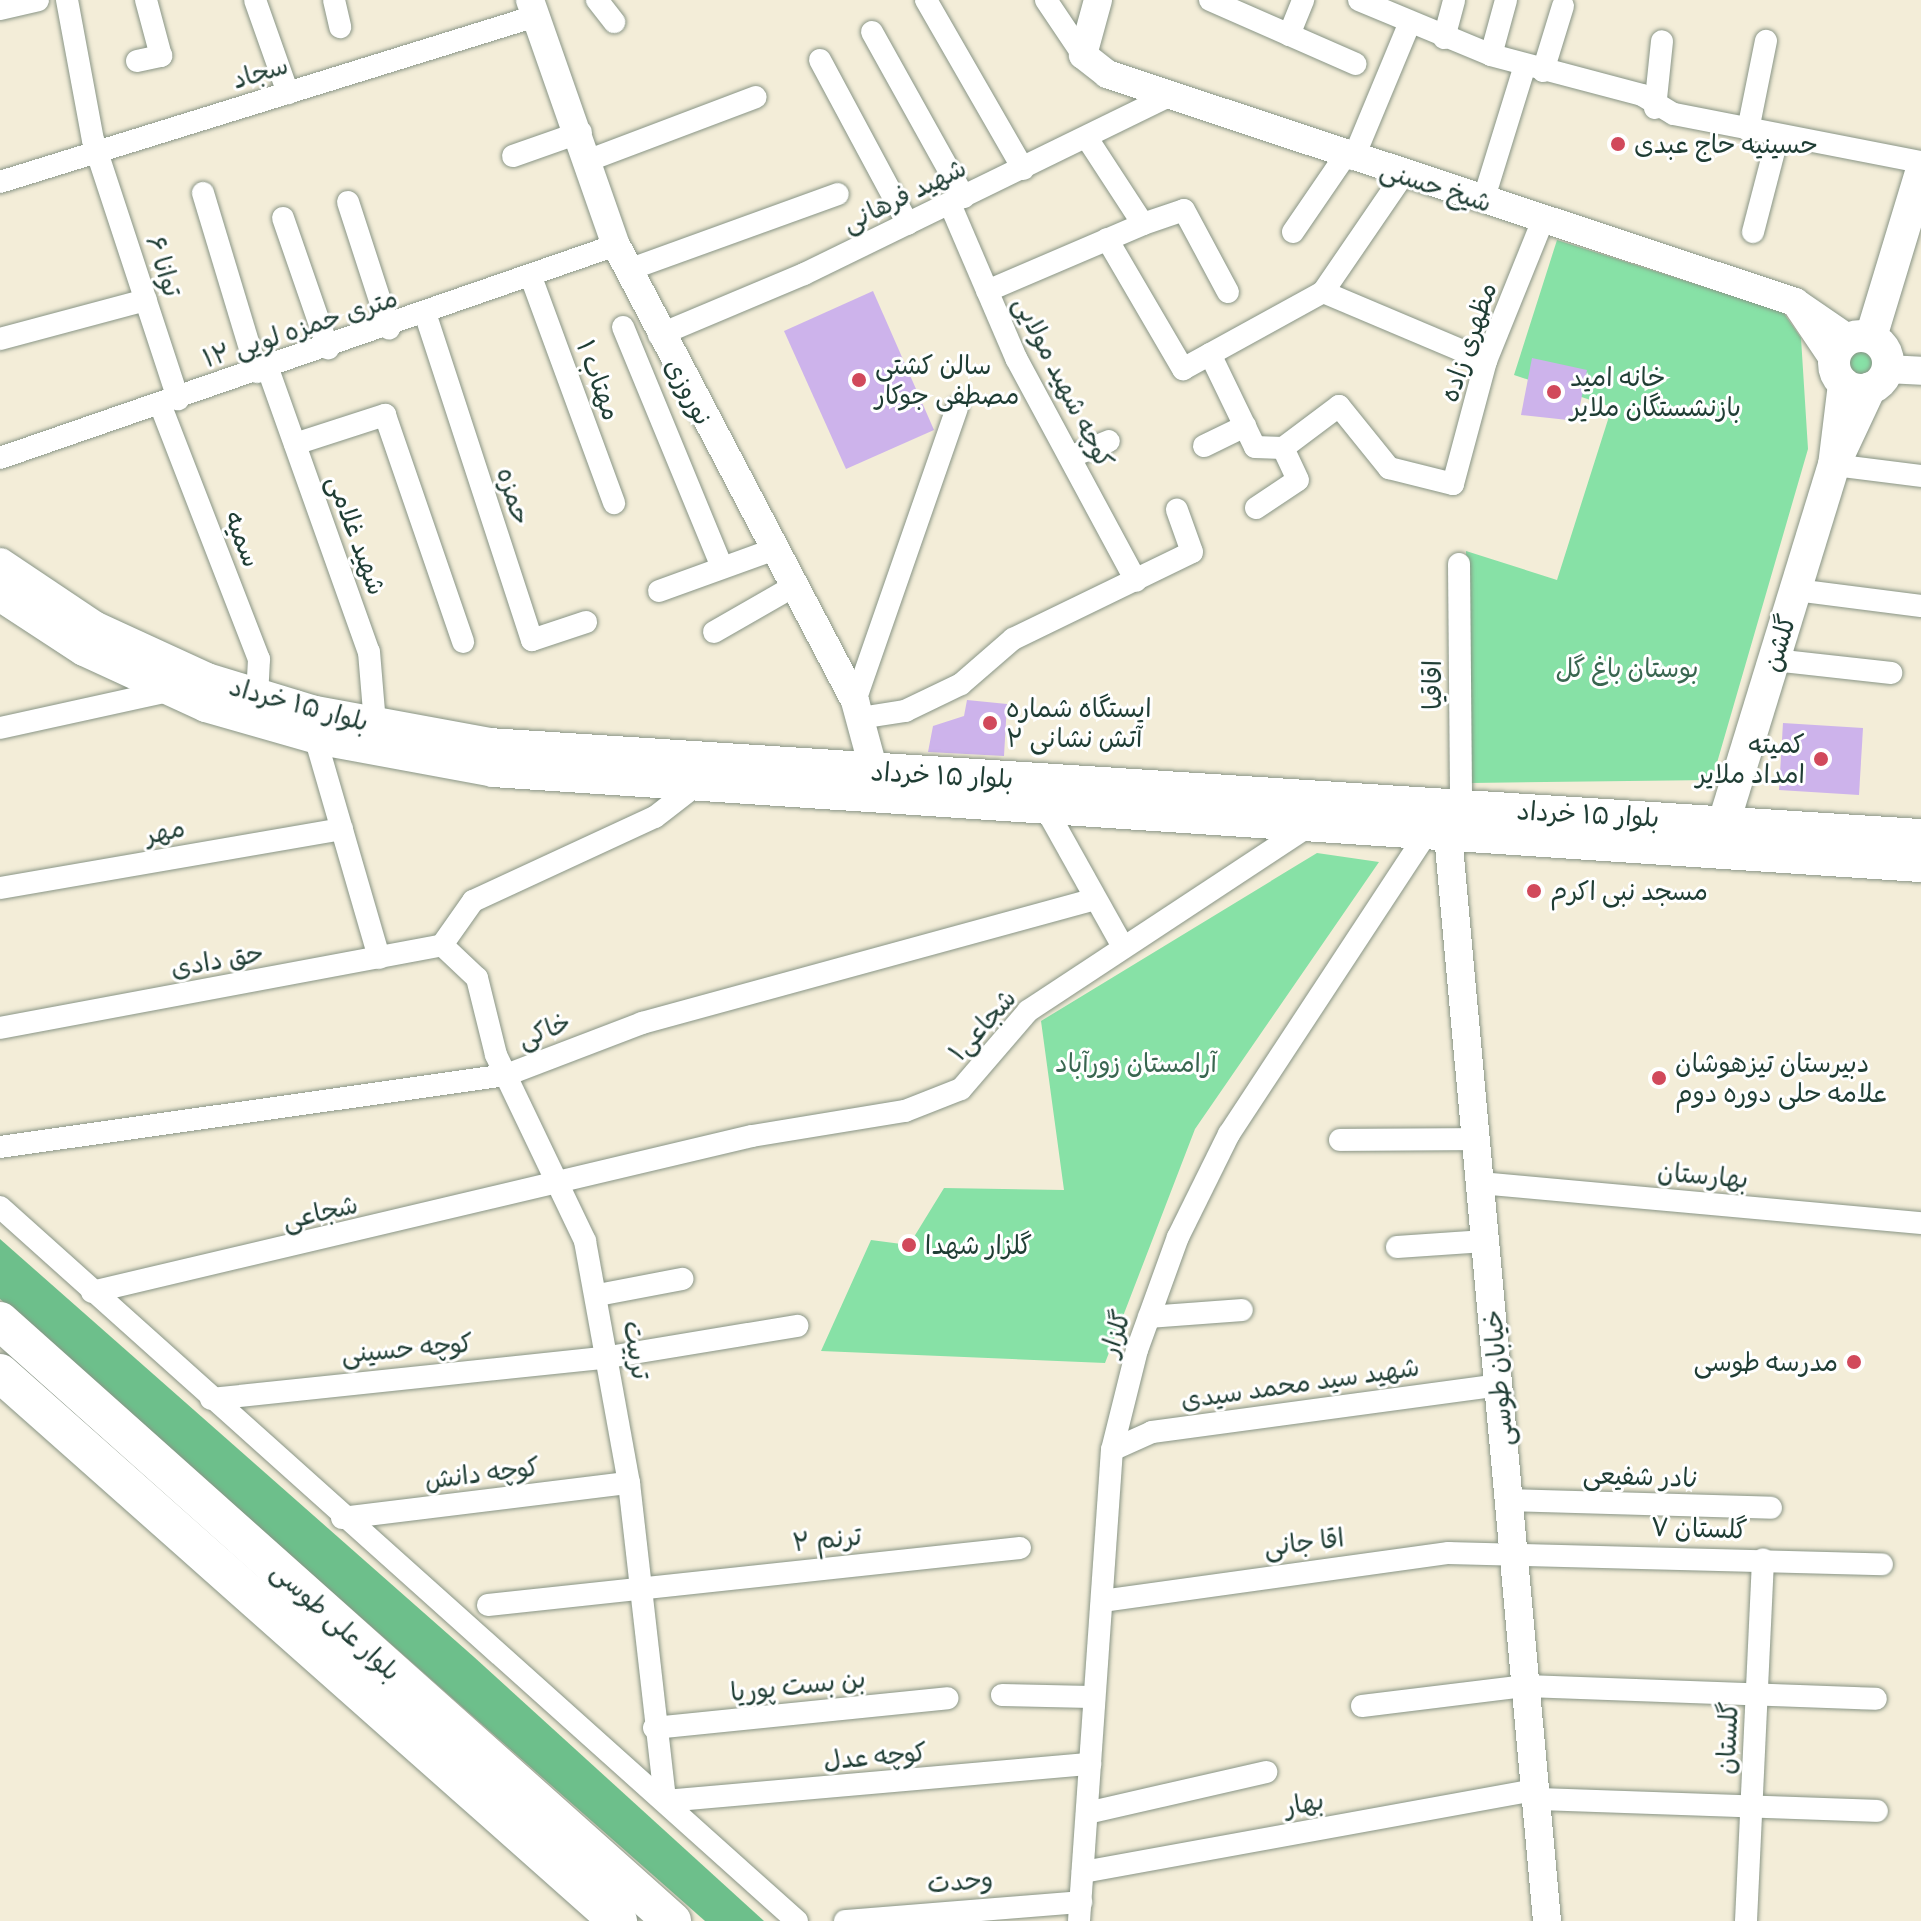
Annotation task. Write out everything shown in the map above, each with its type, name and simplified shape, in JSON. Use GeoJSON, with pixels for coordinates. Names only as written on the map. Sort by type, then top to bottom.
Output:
{"type":"FeatureCollection","features":[{"type":"Feature","properties":{"kind":"highway","name":"بلوار علی طوسی"},"geometry":{"type":"LineString","coordinates":[[0,1321],[672,1921]]}},
{"type":"Feature","properties":{"kind":"highway","name":"بلوار علی طوسی"},"geometry":{"type":"LineString","coordinates":[[0,1373],[618,1921]]}},
{"type":"Feature","properties":{"kind":"main road","name":"گلشن"},"geometry":{"type":"LineString","coordinates":[[1724,822],[1834,465],[1859,363],[1921,172]]}},
{"type":"Feature","properties":{"kind":"main road","name":"بلوار ۱۵ خرداد"},"geometry":{"type":"LineString","coordinates":[[0,564],[94,627],[257,696],[375,724],[561,751],[874,771],[982,791],[1046,809],[1921,866]]}},
{"type":"Feature","properties":{"kind":"main road","name":"بلوار ۱۵ خرداد"},"geometry":{"type":"LineString","coordinates":[[0,595],[84,650],[168,691],[315,737],[493,771],[695,786],[982,791],[1461,806],[1921,835]]}},
{"type":"Feature","properties":{"kind":"street"},"geometry":{"type":"LineString","coordinates":[[0,9],[38,0]]}},
{"type":"Feature","properties":{"kind":"street","name":"توانا ۶"},"geometry":{"type":"LineString","coordinates":[[67,0],[97,151],[146,300],[169,402]]}},
{"type":"Feature","properties":{"kind":"street"},"geometry":{"type":"LineString","coordinates":[[137,61],[161,56],[146,0]]}},
{"type":"Feature","properties":{"kind":"street"},"geometry":{"type":"LineString","coordinates":[[255,0],[288,93]]}},
{"type":"Feature","properties":{"kind":"street"},"geometry":{"type":"LineString","coordinates":[[334,0],[340,27]]}},
{"type":"Feature","properties":{"kind":"street"},"geometry":{"type":"LineString","coordinates":[[597,0],[614,22]]}},
{"type":"Feature","properties":{"kind":"street"},"geometry":{"type":"LineString","coordinates":[[926,0],[1023,169]]}},
{"type":"Feature","properties":{"kind":"street"},"geometry":{"type":"LineString","coordinates":[[1046,0],[1083,55]]}},
{"type":"Feature","properties":{"kind":"street"},"geometry":{"type":"LineString","coordinates":[[1083,55],[1098,0]]}},
{"type":"Feature","properties":{"kind":"street"},"geometry":{"type":"LineString","coordinates":[[1210,0],[1356,64]]}},
{"type":"Feature","properties":{"kind":"street"},"geometry":{"type":"LineString","coordinates":[[1289,35],[1303,0]]}},
{"type":"Feature","properties":{"kind":"street"},"geometry":{"type":"LineString","coordinates":[[1359,0],[1491,55],[1642,95],[1655,108],[1748,130],[1921,162]]}},
{"type":"Feature","properties":{"kind":"street"},"geometry":{"type":"LineString","coordinates":[[1444,38],[1454,0]]}},
{"type":"Feature","properties":{"kind":"street"},"geometry":{"type":"LineString","coordinates":[[1491,55],[1506,0]]}},
{"type":"Feature","properties":{"kind":"street"},"geometry":{"type":"LineString","coordinates":[[1483,201],[1534,68],[1563,6]]}},
{"type":"Feature","properties":{"kind":"street","name":"سجاد"},"geometry":{"type":"LineString","coordinates":[[0,182],[288,93],[533,8]]}},
{"type":"Feature","properties":{"kind":"street","name":"نوروزی"},"geometry":{"type":"LineString","coordinates":[[533,8],[592,159],[622,258],[659,335],[796,585],[857,709],[874,771]]}},
{"type":"Feature","properties":{"kind":"street"},"geometry":{"type":"LineString","coordinates":[[1293,232],[1349,157],[1410,22]]}},
{"type":"Feature","properties":{"kind":"street","name":"کوچه شهید مولایی"},"geometry":{"type":"LineString","coordinates":[[872,32],[957,201],[987,291],[1136,581]]}},
{"type":"Feature","properties":{"kind":"street"},"geometry":{"type":"LineString","coordinates":[[1655,108],[1662,41]]}},
{"type":"Feature","properties":{"kind":"street"},"geometry":{"type":"LineString","coordinates":[[1748,130],[1766,41]]}},
{"type":"Feature","properties":{"kind":"street","name":"شیخ حسنی"},"geometry":{"type":"LineString","coordinates":[[1083,55],[1107,74],[1169,96],[1795,302],[1859,363]]}},
{"type":"Feature","properties":{"kind":"street"},"geometry":{"type":"LineString","coordinates":[[820,60],[908,224]]}},
{"type":"Feature","properties":{"kind":"street","name":"شهید فرهانی"},"geometry":{"type":"LineString","coordinates":[[659,335],[908,224],[1169,96]]}},
{"type":"Feature","properties":{"kind":"street"},"geometry":{"type":"LineString","coordinates":[[592,159],[756,97]]}},
{"type":"Feature","properties":{"kind":"street"},"geometry":{"type":"LineString","coordinates":[[513,156],[581,132]]}},
{"type":"Feature","properties":{"kind":"street"},"geometry":{"type":"LineString","coordinates":[[1753,232],[1778,136]]}},
{"type":"Feature","properties":{"kind":"street"},"geometry":{"type":"LineString","coordinates":[[1087,138],[1143,224]]}},
{"type":"Feature","properties":{"kind":"street"},"geometry":{"type":"LineString","coordinates":[[1107,239],[1183,369],[1323,292],[1403,175]]}},
{"type":"Feature","properties":{"kind":"street","name":"شهید غلامی"},"geometry":{"type":"LineString","coordinates":[[203,193],[262,370],[295,444],[369,652],[375,724]]}},
{"type":"Feature","properties":{"kind":"street","name":"۱۲ متری حمزه لویی"},"geometry":{"type":"LineString","coordinates":[[0,458],[426,316],[531,277],[622,258],[838,194]]}},
{"type":"Feature","properties":{"kind":"street"},"geometry":{"type":"LineString","coordinates":[[348,202],[389,328]]}},
{"type":"Feature","properties":{"kind":"street"},"geometry":{"type":"LineString","coordinates":[[987,291],[1143,224],[1184,210],[1228,292]]}},
{"type":"Feature","properties":{"kind":"street"},"geometry":{"type":"LineString","coordinates":[[283,218],[328,348]]}},
{"type":"Feature","properties":{"kind":"street","name":"مظهری زاده"},"geometry":{"type":"LineString","coordinates":[[1283,448],[1339,406],[1389,468],[1453,484],[1486,361],[1543,220]]}},
{"type":"Feature","properties":{"kind":"street","name":"مهتاب ۱"},"geometry":{"type":"LineString","coordinates":[[531,277],[614,503]]}},
{"type":"Feature","properties":{"kind":"street"},"geometry":{"type":"LineString","coordinates":[[1323,292],[1486,361]]}},
{"type":"Feature","properties":{"kind":"street"},"geometry":{"type":"LineString","coordinates":[[0,339],[146,300]]}},
{"type":"Feature","properties":{"kind":"street","name":"حمزه"},"geometry":{"type":"LineString","coordinates":[[426,316],[532,640],[586,622]]}},
{"type":"Feature","properties":{"kind":"street"},"geometry":{"type":"LineString","coordinates":[[623,327],[722,567]]}},
{"type":"Feature","properties":{"kind":"street"},"geometry":{"type":"LineString","coordinates":[[1210,354],[1255,447],[1283,448],[1298,480],[1256,508]]}},
{"type":"Feature","properties":{"kind":"street"},"geometry":{"type":"LineString","coordinates":[[1859,363],[1921,371]]}},
{"type":"Feature","properties":{"kind":"street","name":"سمیه"},"geometry":{"type":"LineString","coordinates":[[169,402],[259,659],[257,696]]}},
{"type":"Feature","properties":{"kind":"street"},"geometry":{"type":"LineString","coordinates":[[957,408],[857,709],[905,711],[961,684],[1013,639],[1192,552],[1177,510]]}},
{"type":"Feature","properties":{"kind":"street"},"geometry":{"type":"LineString","coordinates":[[295,444],[385,415],[463,642]]}},
{"type":"Feature","properties":{"kind":"street"},"geometry":{"type":"LineString","coordinates":[[1204,446],[1245,426]]}},
{"type":"Feature","properties":{"kind":"street"},"geometry":{"type":"LineString","coordinates":[[1070,457],[1109,441]]}},
{"type":"Feature","properties":{"kind":"street"},"geometry":{"type":"LineString","coordinates":[[1834,465],[1921,476]]}},
{"type":"Feature","properties":{"kind":"street"},"geometry":{"type":"LineString","coordinates":[[659,591],[775,549]]}},
{"type":"Feature","properties":{"kind":"street","name":"اقاقیا"},"geometry":{"type":"LineString","coordinates":[[1459,564],[1461,806]]}},
{"type":"Feature","properties":{"kind":"street"},"geometry":{"type":"LineString","coordinates":[[714,632],[796,585]]}},
{"type":"Feature","properties":{"kind":"street"},"geometry":{"type":"LineString","coordinates":[[1796,590],[1921,606]]}},
{"type":"Feature","properties":{"kind":"street"},"geometry":{"type":"LineString","coordinates":[[1774,660],[1891,673]]}},
{"type":"Feature","properties":{"kind":"street"},"geometry":{"type":"LineString","coordinates":[[0,728],[168,691]]}},
{"type":"Feature","properties":{"kind":"street"},"geometry":{"type":"LineString","coordinates":[[315,737],[379,958]]}},
{"type":"Feature","properties":{"kind":"street"},"geometry":{"type":"LineString","coordinates":[[442,945],[473,901],[655,817],[695,786]]}},
{"type":"Feature","properties":{"kind":"street"},"geometry":{"type":"LineString","coordinates":[[1046,809],[1093,900],[1123,947]]}},
{"type":"Feature","properties":{"kind":"street","name":"شجاعی۱"},"geometry":{"type":"LineString","coordinates":[[561,1184],[752,1136],[905,1111],[961,1089],[1028,1011],[1309,826]]}},
{"type":"Feature","properties":{"kind":"street","name":"مهر"},"geometry":{"type":"LineString","coordinates":[[0,888],[342,829]]}},
{"type":"Feature","properties":{"kind":"street","name":"خیابان طوسی"},"geometry":{"type":"LineString","coordinates":[[1437,835],[1476,1139],[1547,1921]]}},
{"type":"Feature","properties":{"kind":"street","name":"گلزار"},"geometry":{"type":"LineString","coordinates":[[1080,1911],[1090,1764],[1091,1697],[1102,1601],[1112,1450],[1149,1317],[1229,1134],[1437,835]]}},
{"type":"Feature","properties":{"kind":"street","name":"خاکی"},"geometry":{"type":"LineString","coordinates":[[0,1147],[506,1075],[642,1023],[1093,900]]}},
{"type":"Feature","properties":{"kind":"street","name":"حق دادی"},"geometry":{"type":"LineString","coordinates":[[0,1028],[442,945]]}},
{"type":"Feature","properties":{"kind":"street","name":"تربیت"},"geometry":{"type":"LineString","coordinates":[[442,945],[477,978],[506,1075],[561,1184],[598,1295],[629,1483],[654,1728],[665,1801]]}},
{"type":"Feature","properties":{"kind":"street"},"geometry":{"type":"LineString","coordinates":[[1340,1140],[1476,1139]]}},
{"type":"Feature","properties":{"kind":"street","name":"بهارستان"},"geometry":{"type":"LineString","coordinates":[[1480,1183],[1921,1223]]}},
{"type":"Feature","properties":{"kind":"street","name":"شجاعی"},"geometry":{"type":"LineString","coordinates":[[92,1292],[561,1184]]}},
{"type":"Feature","properties":{"kind":"street"},"geometry":{"type":"LineString","coordinates":[[0,1207],[342,1518],[797,1921]]}},
{"type":"Feature","properties":{"kind":"street"},"geometry":{"type":"LineString","coordinates":[[1397,1247],[1485,1241]]}},
{"type":"Feature","properties":{"kind":"street"},"geometry":{"type":"LineString","coordinates":[[598,1295],[682,1279]]}},
{"type":"Feature","properties":{"kind":"street"},"geometry":{"type":"LineString","coordinates":[[1149,1317],[1242,1310]]}},
{"type":"Feature","properties":{"kind":"street","name":"کوچه حسینی"},"geometry":{"type":"LineString","coordinates":[[211,1399],[609,1357],[797,1326]]}},
{"type":"Feature","properties":{"kind":"street","name":"شهید سید محمد سیدی"},"geometry":{"type":"LineString","coordinates":[[1112,1450],[1152,1432],[1498,1385]]}},
{"type":"Feature","properties":{"kind":"street","name":"کوچه دانش"},"geometry":{"type":"LineString","coordinates":[[342,1518],[629,1483]]}},
{"type":"Feature","properties":{"kind":"street","name":"نادر شفیعی"},"geometry":{"type":"LineString","coordinates":[[1509,1500],[1771,1508]]}},
{"type":"Feature","properties":{"kind":"street","name":"ترنم ۲"},"geometry":{"type":"LineString","coordinates":[[488,1605],[639,1585],[1020,1548]]}},
{"type":"Feature","properties":{"kind":"street","name":"اقا جانی"},"geometry":{"type":"LineString","coordinates":[[1102,1601],[1303,1570],[1513,1550]]}},
{"type":"Feature","properties":{"kind":"street","name":"گلستان ۷"},"geometry":{"type":"LineString","coordinates":[[1513,1550],[1882,1564]]}},
{"type":"Feature","properties":{"kind":"street","name":"گلستان"},"geometry":{"type":"LineString","coordinates":[[1746,1921],[1763,1559]]}},
{"type":"Feature","properties":{"kind":"street"},"geometry":{"type":"LineString","coordinates":[[1362,1706],[1526,1686],[1876,1699]]}},
{"type":"Feature","properties":{"kind":"street"},"geometry":{"type":"LineString","coordinates":[[1002,1695],[1091,1697]]}},
{"type":"Feature","properties":{"kind":"street","name":"بن بست پوریا"},"geometry":{"type":"LineString","coordinates":[[654,1728],[947,1698]]}},
{"type":"Feature","properties":{"kind":"street","name":"کوچه عدل"},"geometry":{"type":"LineString","coordinates":[[665,1801],[1090,1764]]}},
{"type":"Feature","properties":{"kind":"street"},"geometry":{"type":"LineString","coordinates":[[1087,1813],[1266,1772]]}},
{"type":"Feature","properties":{"kind":"street","name":"بهار"},"geometry":{"type":"LineString","coordinates":[[1083,1872],[1536,1794],[1877,1811]]}},
{"type":"Feature","properties":{"kind":"street","name":"وحدت"},"geometry":{"type":"LineString","coordinates":[[845,1921],[1080,1911]]}},
{"type":"Feature","properties":{"kind":"green space","name":"بوستان باغ گل"},"geometry":{"type":"Polygon","coordinates":[[[1557,240],[1783,312],[1801,338],[1808,449],[1712,780],[1470,783],[1466,551],[1557,580],[1612,407],[1514,375],[1557,240]]]}},
{"type":"Feature","properties":{"kind":"green space"},"geometry":{"type":"Polygon","coordinates":[[[1861,345],[1873,350],[1878,362],[1873,374],[1861,379],[1849,374],[1844,362],[1849,350],[1861,345]]]}},
{"type":"Feature","properties":{"kind":"green space","name":"آرامستان زورآباد"},"geometry":{"type":"Polygon","coordinates":[[[1317,853],[1379,862],[1195,1129],[1105,1363],[821,1351],[871,1240],[909,1245],[944,1188],[1064,1190],[1041,1021],[1317,853]]]}},
{"type":"Feature","properties":{"kind":"green space"},"geometry":{"type":"Polygon","coordinates":[[[0,1239],[474,1657],[764,1921],[705,1921],[0,1299],[0,1239]]]}},
{"type":"Feature","properties":{"kind":"building","name":"سالن کشتی مصطفی جوکار"},"geometry":{"type":"Polygon","coordinates":[[[873,291],[934,430],[846,469],[784,331],[873,291]]]}},
{"type":"Feature","properties":{"kind":"building","name":"خانه امید بازنشستگان ملایر"},"geometry":{"type":"Polygon","coordinates":[[[1532,358],[1587,370],[1577,421],[1521,415],[1532,358]]]}},
{"type":"Feature","properties":{"kind":"building"},"geometry":{"type":"Polygon","coordinates":[[[967,700],[1007,704],[1004,756],[928,752],[933,726],[964,716],[967,700]]]}},
{"type":"Feature","properties":{"kind":"building","name":"کمیته امداد ملایر"},"geometry":{"type":"Polygon","coordinates":[[[1783,723],[1863,728],[1859,795],[1779,790],[1783,723]]]}},
{"type":"Feature","properties":{"kind":"place","name":"حسینیه حاج عبدی"},"geometry":{"type":"Point","coordinates":[1618,144]}},
{"type":"Feature","properties":{"kind":"place","name":"سالن کشتی مصطفی جوکار"},"geometry":{"type":"Point","coordinates":[859,380]}},
{"type":"Feature","properties":{"kind":"place","name":"خانه امید بازنشستگان ملایر"},"geometry":{"type":"Point","coordinates":[1554,392]}},
{"type":"Feature","properties":{"kind":"place","name":"ایستگاه شماره ۲ آتش نشانی"},"geometry":{"type":"Point","coordinates":[990,723]}},
{"type":"Feature","properties":{"kind":"place","name":"کمیته امداد ملایر"},"geometry":{"type":"Point","coordinates":[1821,759]}},
{"type":"Feature","properties":{"kind":"place","name":"مسجد نبی اکرم"},"geometry":{"type":"Point","coordinates":[1534,891]}},
{"type":"Feature","properties":{"kind":"place","name":"دبیرستان تیزهوشان علامه حلی دوره دوم"},"geometry":{"type":"Point","coordinates":[1659,1078]}},
{"type":"Feature","properties":{"kind":"place","name":"گلزار شهدا"},"geometry":{"type":"Point","coordinates":[909,1245]}},
{"type":"Feature","properties":{"kind":"place","name":"مدرسه طوسی"},"geometry":{"type":"Point","coordinates":[1854,1362]}}]}
